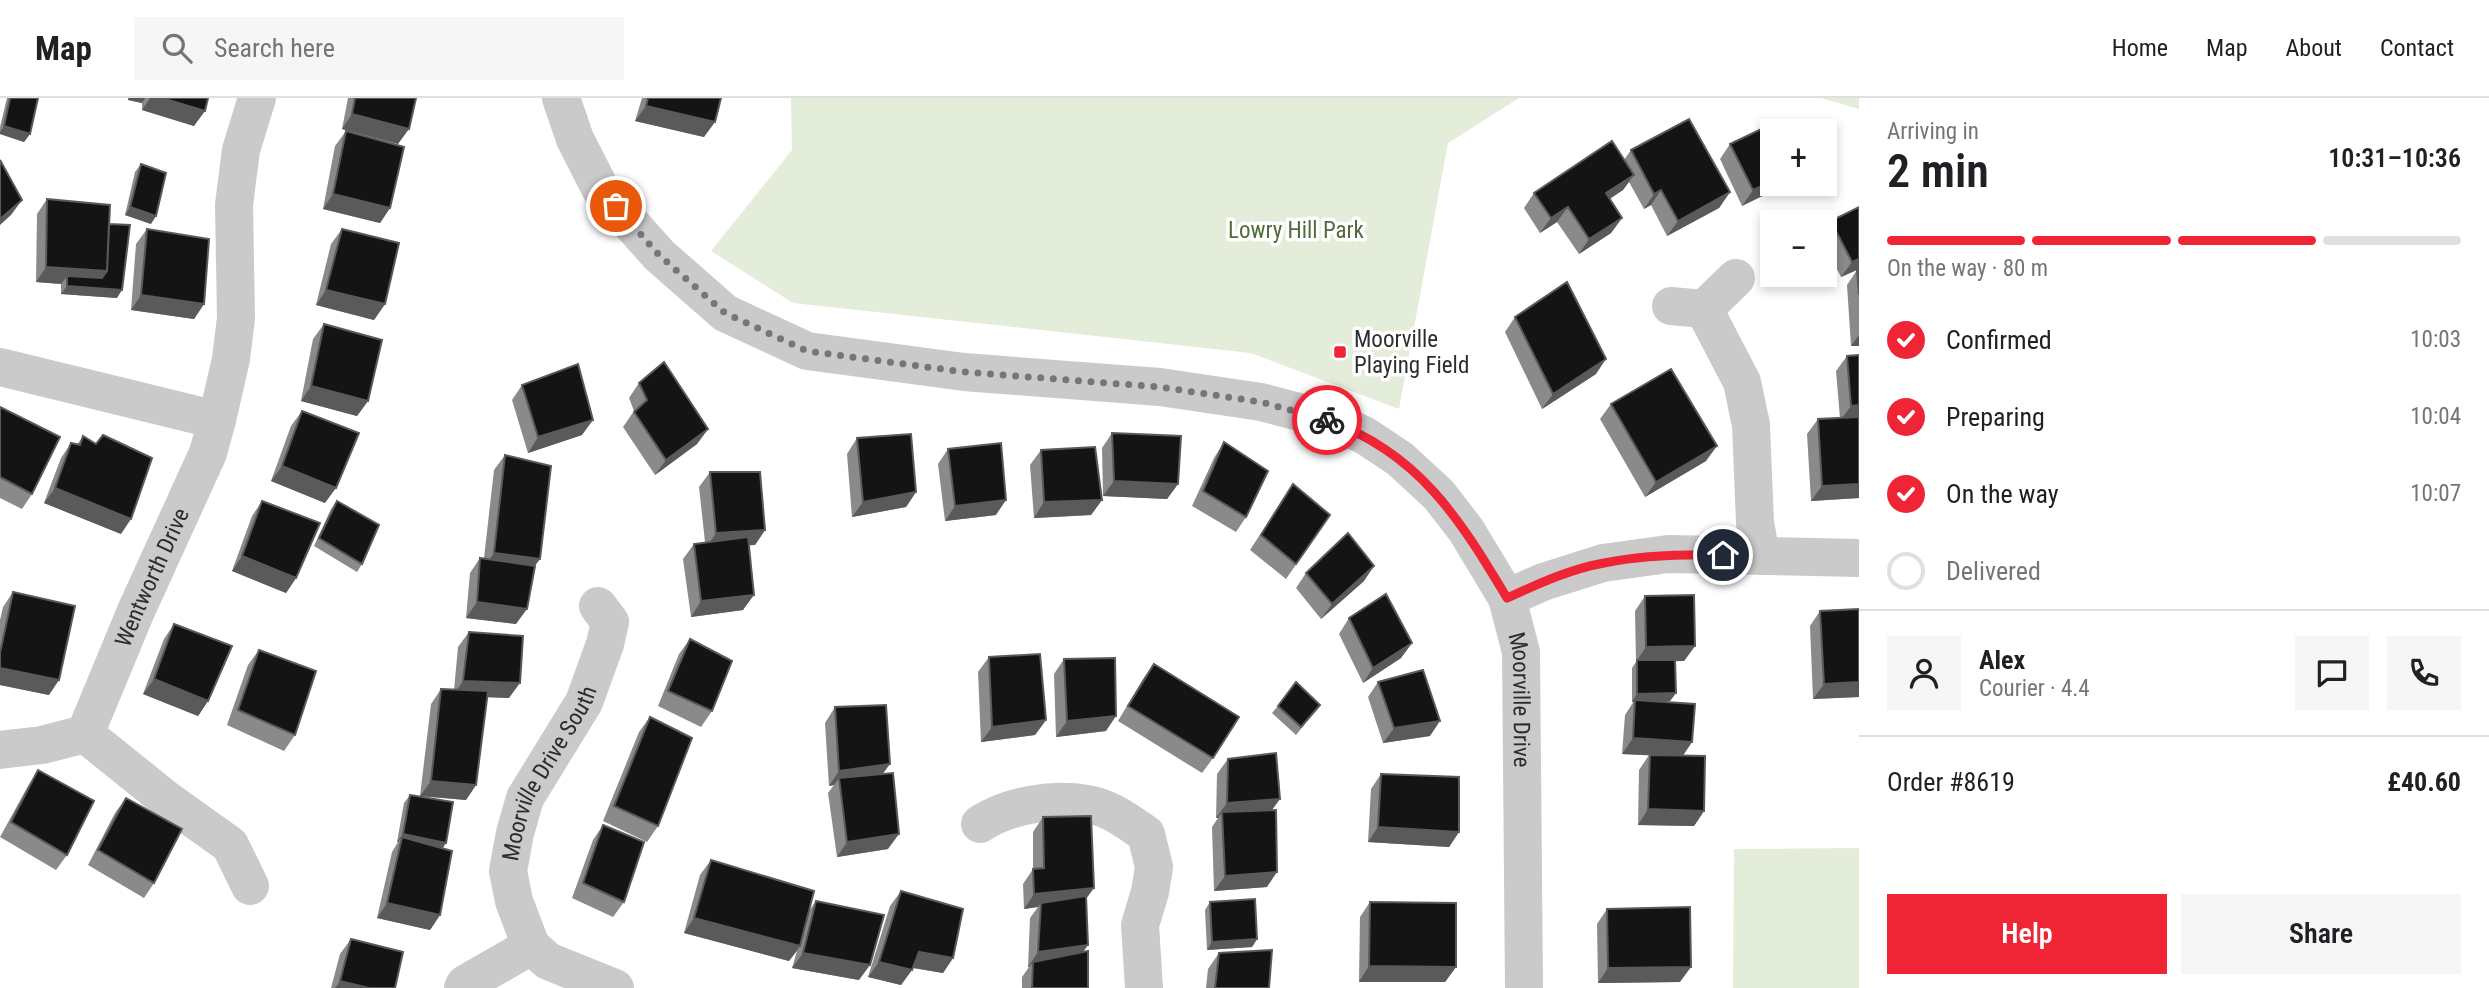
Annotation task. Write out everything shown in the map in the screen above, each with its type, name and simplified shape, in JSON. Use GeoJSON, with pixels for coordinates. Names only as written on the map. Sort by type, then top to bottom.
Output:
{"type":"FeatureCollection","features":[{"type":"Feature","properties":{"kind":"street","name":"Wentworth Drive"},"geometry":{"type":"LineString","coordinates":[[85,734],[135,611],[208,453],[217,420],[231,359],[236,318],[234,205],[241,149],[257,98]]}},
{"type":"Feature","properties":{"kind":"street","name":"Moorville Drive"},"geometry":{"type":"LineString","coordinates":[[561,98],[575,139],[601,190],[659,255],[725,313],[807,351],[964,372],[1160,387],[1261,402],[1328,420],[1364,435],[1400,459],[1439,495],[1466,530],[1507,598],[1521,652],[1524,988]]}},
{"type":"Feature","properties":{"kind":"street"},"geometry":{"type":"LineString","coordinates":[[1736,278],[1688,307],[1742,382],[1751,425],[1755,523],[1761,556]]}},
{"type":"Feature","properties":{"kind":"street"},"geometry":{"type":"LineString","coordinates":[[0,367],[217,420]]}},
{"type":"Feature","properties":{"kind":"street"},"geometry":{"type":"LineString","coordinates":[[1507,598],[1543,582],[1603,563],[1668,554],[1859,558]]}},
{"type":"Feature","properties":{"kind":"street","name":"Moorville Drive South"},"geometry":{"type":"LineString","coordinates":[[531,946],[514,901],[508,870],[510,858],[525,798],[584,702],[605,644],[610,622],[598,606]]}},
{"type":"Feature","properties":{"kind":"street"},"geometry":{"type":"LineString","coordinates":[[0,750],[42,745],[85,734],[167,800],[230,845],[250,886]]}},
{"type":"Feature","properties":{"kind":"street"},"geometry":{"type":"LineString","coordinates":[[980,824],[996,814],[1014,808],[1055,803],[1088,804],[1119,816],[1146,834],[1154,867],[1140,925],[1144,988]]}},
{"type":"Feature","properties":{"kind":"street"},"geometry":{"type":"LineString","coordinates":[[463,988],[465,984],[531,946],[548,961],[615,988]]}},
{"type":"Feature","properties":{"kind":"green space","name":"Lowry Hill Park"},"geometry":{"type":"Polygon","coordinates":[[[791,98],[1519,98],[1448,143],[1399,409],[1251,353],[793,303],[711,251],[792,150],[791,98]]]}},
{"type":"Feature","properties":{"kind":"green space"},"geometry":{"type":"Polygon","coordinates":[[[1821,98],[1859,98],[1859,109],[1821,98]]]}},
{"type":"Feature","properties":{"kind":"green space"},"geometry":{"type":"Polygon","coordinates":[[[1859,848],[1859,988],[1733,988],[1734,849],[1859,848]]]}},
{"type":"Feature","properties":{"kind":"building"},"geometry":{"type":"Polygon","coordinates":[[[10,98],[38,98],[30,134],[4,126],[10,98]]]}},
{"type":"Feature","properties":{"kind":"building"},"geometry":{"type":"Polygon","coordinates":[[[162,98],[208,98],[205,111],[162,98]]]}},
{"type":"Feature","properties":{"kind":"building"},"geometry":{"type":"Polygon","coordinates":[[[355,98],[416,98],[409,129],[352,114],[355,98]]]}},
{"type":"Feature","properties":{"kind":"building"},"geometry":{"type":"Polygon","coordinates":[[[648,98],[721,98],[715,122],[646,106],[648,98]]]}},
{"type":"Feature","properties":{"kind":"building"},"geometry":{"type":"Polygon","coordinates":[[[1689,119],[1730,192],[1678,221],[1661,190],[1654,194],[1631,150],[1689,119]]]}},
{"type":"Feature","properties":{"kind":"building"},"geometry":{"type":"Polygon","coordinates":[[[1760,130],[1760,187],[1753,190],[1730,144],[1760,130]]]}},
{"type":"Feature","properties":{"kind":"building"},"geometry":{"type":"Polygon","coordinates":[[[346,131],[404,147],[390,208],[333,194],[346,131]]]}},
{"type":"Feature","properties":{"kind":"building"},"geometry":{"type":"Polygon","coordinates":[[[1612,141],[1634,175],[1606,193],[1622,218],[1589,239],[1568,207],[1551,218],[1534,193],[1612,141]]]}},
{"type":"Feature","properties":{"kind":"building"},"geometry":{"type":"Polygon","coordinates":[[[0,160],[22,200],[0,219],[0,160]]]}},
{"type":"Feature","properties":{"kind":"building"},"geometry":{"type":"Polygon","coordinates":[[[141,164],[166,173],[156,216],[130,207],[141,164]]]}},
{"type":"Feature","properties":{"kind":"building"},"geometry":{"type":"Polygon","coordinates":[[[47,199],[110,205],[107,271],[46,267],[47,199]]]}},
{"type":"Feature","properties":{"kind":"building"},"geometry":{"type":"Polygon","coordinates":[[[1859,207],[1859,259],[1852,262],[1837,233],[1837,218],[1859,207]]]}},
{"type":"Feature","properties":{"kind":"building"},"geometry":{"type":"Polygon","coordinates":[[[109,224],[130,225],[122,290],[67,286],[67,276],[102,278],[107,271],[109,224]]]}},
{"type":"Feature","properties":{"kind":"building"},"geometry":{"type":"Polygon","coordinates":[[[147,229],[209,239],[204,304],[141,295],[147,229]]]}},
{"type":"Feature","properties":{"kind":"building"},"geometry":{"type":"Polygon","coordinates":[[[342,229],[399,243],[385,304],[326,290],[342,229]]]}},
{"type":"Feature","properties":{"kind":"building"},"geometry":{"type":"Polygon","coordinates":[[[1567,282],[1606,359],[1553,394],[1515,317],[1567,282]]]}},
{"type":"Feature","properties":{"kind":"building"},"geometry":{"type":"Polygon","coordinates":[[[324,324],[382,340],[368,401],[311,386],[324,324]]]}},
{"type":"Feature","properties":{"kind":"building"},"geometry":{"type":"Polygon","coordinates":[[[1859,355],[1859,405],[1851,406],[1847,356],[1859,355]]]}},
{"type":"Feature","properties":{"kind":"building"},"geometry":{"type":"Polygon","coordinates":[[[664,362],[708,429],[666,460],[634,412],[647,400],[639,383],[664,362]]]}},
{"type":"Feature","properties":{"kind":"building"},"geometry":{"type":"Polygon","coordinates":[[[578,364],[593,420],[538,437],[522,385],[578,364]]]}},
{"type":"Feature","properties":{"kind":"building"},"geometry":{"type":"Polygon","coordinates":[[[1671,369],[1717,446],[1656,482],[1611,404],[1671,369]]]}},
{"type":"Feature","properties":{"kind":"building"},"geometry":{"type":"Polygon","coordinates":[[[0,407],[60,437],[32,494],[0,477],[0,407]]]}},
{"type":"Feature","properties":{"kind":"building"},"geometry":{"type":"Polygon","coordinates":[[[302,411],[359,433],[336,488],[282,466],[302,411]]]}},
{"type":"Feature","properties":{"kind":"building"},"geometry":{"type":"Polygon","coordinates":[[[1859,417],[1859,484],[1822,486],[1818,419],[1859,417]]]}},
{"type":"Feature","properties":{"kind":"building"},"geometry":{"type":"Polygon","coordinates":[[[1112,433],[1181,436],[1178,484],[1114,481],[1112,433]]]}},
{"type":"Feature","properties":{"kind":"building"},"geometry":{"type":"Polygon","coordinates":[[[911,434],[916,492],[863,502],[857,438],[911,434]]]}},
{"type":"Feature","properties":{"kind":"building"},"geometry":{"type":"Polygon","coordinates":[[[103,435],[152,458],[131,519],[55,488],[71,443],[80,445],[83,436],[96,444],[103,435]]]}},
{"type":"Feature","properties":{"kind":"building"},"geometry":{"type":"Polygon","coordinates":[[[1224,442],[1268,471],[1246,517],[1203,491],[1224,442]]]}},
{"type":"Feature","properties":{"kind":"building"},"geometry":{"type":"Polygon","coordinates":[[[1001,443],[1006,500],[955,506],[948,449],[1001,443]]]}},
{"type":"Feature","properties":{"kind":"building"},"geometry":{"type":"Polygon","coordinates":[[[1095,447],[1102,500],[1044,502],[1041,450],[1095,447]]]}},
{"type":"Feature","properties":{"kind":"building"},"geometry":{"type":"Polygon","coordinates":[[[505,455],[551,466],[540,559],[494,553],[505,455]]]}},
{"type":"Feature","properties":{"kind":"building"},"geometry":{"type":"Polygon","coordinates":[[[710,472],[760,472],[765,530],[716,533],[710,472]]]}},
{"type":"Feature","properties":{"kind":"building"},"geometry":{"type":"Polygon","coordinates":[[[1293,484],[1330,515],[1296,564],[1261,535],[1293,484]]]}},
{"type":"Feature","properties":{"kind":"building"},"geometry":{"type":"Polygon","coordinates":[[[262,501],[320,523],[296,578],[242,556],[262,501]]]}},
{"type":"Feature","properties":{"kind":"building"},"geometry":{"type":"Polygon","coordinates":[[[337,501],[379,525],[362,564],[319,538],[337,501]]]}},
{"type":"Feature","properties":{"kind":"building"},"geometry":{"type":"Polygon","coordinates":[[[1348,533],[1374,566],[1332,604],[1306,573],[1348,533]]]}},
{"type":"Feature","properties":{"kind":"building"},"geometry":{"type":"Polygon","coordinates":[[[748,537],[754,595],[701,601],[694,544],[748,537]]]}},
{"type":"Feature","properties":{"kind":"building"},"geometry":{"type":"Polygon","coordinates":[[[480,558],[535,566],[527,609],[477,602],[480,558]]]}},
{"type":"Feature","properties":{"kind":"building"},"geometry":{"type":"Polygon","coordinates":[[[13,592],[75,606],[59,680],[0,668],[0,653],[13,592]]]}},
{"type":"Feature","properties":{"kind":"building"},"geometry":{"type":"Polygon","coordinates":[[[1386,594],[1412,643],[1373,668],[1349,618],[1386,594]]]}},
{"type":"Feature","properties":{"kind":"building"},"geometry":{"type":"Polygon","coordinates":[[[1694,595],[1695,646],[1646,647],[1645,596],[1694,595]]]}},
{"type":"Feature","properties":{"kind":"building"},"geometry":{"type":"Polygon","coordinates":[[[1859,609],[1859,682],[1824,684],[1820,611],[1859,609]]]}},
{"type":"Feature","properties":{"kind":"building"},"geometry":{"type":"Polygon","coordinates":[[[174,624],[232,646],[208,701],[154,679],[174,624]]]}},
{"type":"Feature","properties":{"kind":"building"},"geometry":{"type":"Polygon","coordinates":[[[469,632],[523,636],[520,683],[463,681],[469,632]]]}},
{"type":"Feature","properties":{"kind":"building"},"geometry":{"type":"Polygon","coordinates":[[[690,639],[732,661],[712,711],[668,691],[690,639]]]}},
{"type":"Feature","properties":{"kind":"building"},"geometry":{"type":"Polygon","coordinates":[[[259,650],[316,671],[295,735],[238,710],[259,650]]]}},
{"type":"Feature","properties":{"kind":"building"},"geometry":{"type":"Polygon","coordinates":[[[1040,654],[1046,720],[992,727],[989,657],[1040,654]]]}},
{"type":"Feature","properties":{"kind":"building"},"geometry":{"type":"Polygon","coordinates":[[[1115,658],[1116,716],[1067,721],[1064,659],[1115,658]]]}},
{"type":"Feature","properties":{"kind":"building"},"geometry":{"type":"Polygon","coordinates":[[[1637,660],[1675,660],[1676,693],[1637,694],[1637,660]]]}},
{"type":"Feature","properties":{"kind":"building"},"geometry":{"type":"Polygon","coordinates":[[[1154,664],[1239,717],[1213,758],[1128,706],[1154,664]]]}},
{"type":"Feature","properties":{"kind":"building"},"geometry":{"type":"Polygon","coordinates":[[[1423,670],[1440,721],[1394,728],[1378,682],[1423,670]]]}},
{"type":"Feature","properties":{"kind":"building"},"geometry":{"type":"Polygon","coordinates":[[[1296,682],[1320,705],[1301,727],[1278,706],[1296,682]]]}},
{"type":"Feature","properties":{"kind":"building"},"geometry":{"type":"Polygon","coordinates":[[[441,689],[488,691],[476,785],[431,781],[441,689]]]}},
{"type":"Feature","properties":{"kind":"building"},"geometry":{"type":"Polygon","coordinates":[[[1635,700],[1695,704],[1692,742],[1633,738],[1635,700]]]}},
{"type":"Feature","properties":{"kind":"building"},"geometry":{"type":"Polygon","coordinates":[[[886,705],[890,764],[839,771],[835,707],[886,705]]]}},
{"type":"Feature","properties":{"kind":"building"},"geometry":{"type":"Polygon","coordinates":[[[650,717],[692,738],[658,826],[614,806],[650,717]]]}},
{"type":"Feature","properties":{"kind":"building"},"geometry":{"type":"Polygon","coordinates":[[[1276,753],[1280,799],[1227,803],[1228,759],[1276,753]]]}},
{"type":"Feature","properties":{"kind":"building"},"geometry":{"type":"Polygon","coordinates":[[[1650,755],[1705,756],[1704,811],[1648,809],[1650,755]]]}},
{"type":"Feature","properties":{"kind":"building"},"geometry":{"type":"Polygon","coordinates":[[[38,770],[94,801],[67,855],[11,822],[38,770]]]}},
{"type":"Feature","properties":{"kind":"building"},"geometry":{"type":"Polygon","coordinates":[[[893,773],[899,834],[847,842],[839,778],[893,773]]]}},
{"type":"Feature","properties":{"kind":"building"},"geometry":{"type":"Polygon","coordinates":[[[1381,774],[1459,777],[1459,832],[1378,827],[1381,774]]]}},
{"type":"Feature","properties":{"kind":"building"},"geometry":{"type":"Polygon","coordinates":[[[410,795],[453,802],[446,843],[403,834],[410,795]]]}},
{"type":"Feature","properties":{"kind":"building"},"geometry":{"type":"Polygon","coordinates":[[[126,798],[182,829],[154,883],[98,850],[126,798]]]}},
{"type":"Feature","properties":{"kind":"building"},"geometry":{"type":"Polygon","coordinates":[[[1276,810],[1277,872],[1225,876],[1222,812],[1276,810]]]}},
{"type":"Feature","properties":{"kind":"building"},"geometry":{"type":"Polygon","coordinates":[[[1091,816],[1094,888],[1034,894],[1033,869],[1044,868],[1043,817],[1091,816]]]}},
{"type":"Feature","properties":{"kind":"building"},"geometry":{"type":"Polygon","coordinates":[[[603,825],[644,842],[624,902],[583,883],[603,825]]]}},
{"type":"Feature","properties":{"kind":"building"},"geometry":{"type":"Polygon","coordinates":[[[402,837],[452,851],[440,915],[387,903],[402,837]]]}},
{"type":"Feature","properties":{"kind":"building"},"geometry":{"type":"Polygon","coordinates":[[[711,860],[814,891],[800,946],[694,918],[711,860]]]}},
{"type":"Feature","properties":{"kind":"building"},"geometry":{"type":"Polygon","coordinates":[[[901,891],[963,909],[953,958],[919,952],[912,970],[879,962],[901,891]]]}},
{"type":"Feature","properties":{"kind":"building"},"geometry":{"type":"Polygon","coordinates":[[[1086,896],[1088,945],[1038,952],[1041,903],[1086,896]]]}},
{"type":"Feature","properties":{"kind":"building"},"geometry":{"type":"Polygon","coordinates":[[[1255,899],[1257,939],[1212,942],[1210,902],[1255,899]]]}},
{"type":"Feature","properties":{"kind":"building"},"geometry":{"type":"Polygon","coordinates":[[[816,901],[884,915],[870,965],[803,953],[816,901]]]}},
{"type":"Feature","properties":{"kind":"building"},"geometry":{"type":"Polygon","coordinates":[[[1370,902],[1456,903],[1456,967],[1369,966],[1370,902]]]}},
{"type":"Feature","properties":{"kind":"building"},"geometry":{"type":"Polygon","coordinates":[[[1690,907],[1691,967],[1608,968],[1607,909],[1690,907]]]}},
{"type":"Feature","properties":{"kind":"building"},"geometry":{"type":"Polygon","coordinates":[[[351,939],[403,952],[395,988],[369,988],[340,981],[351,939]]]}},
{"type":"Feature","properties":{"kind":"building"},"geometry":{"type":"Polygon","coordinates":[[[1272,950],[1269,988],[1215,988],[1219,953],[1272,950]]]}},
{"type":"Feature","properties":{"kind":"building"},"geometry":{"type":"Polygon","coordinates":[[[1088,951],[1088,988],[1032,988],[1033,962],[1088,951]]]}},
{"type":"Feature","properties":{"kind":"way so far"},"geometry":{"type":"LineString","coordinates":[[616,206],[659,255],[725,313],[807,351],[964,372],[1160,387],[1261,402],[1327,420]]}},
{"type":"Feature","properties":{"kind":"place","name":"Moorville Playing Field"},"geometry":{"type":"Point","coordinates":[1340,352]}},
{"type":"Feature","properties":{"kind":"route"},"geometry":{"type":"LineString","coordinates":[[1327,420],[1364,435],[1400,459],[1439,495],[1466,530],[1507,598],[1543,582],[1603,563],[1668,554],[1723,555]]}}]}
